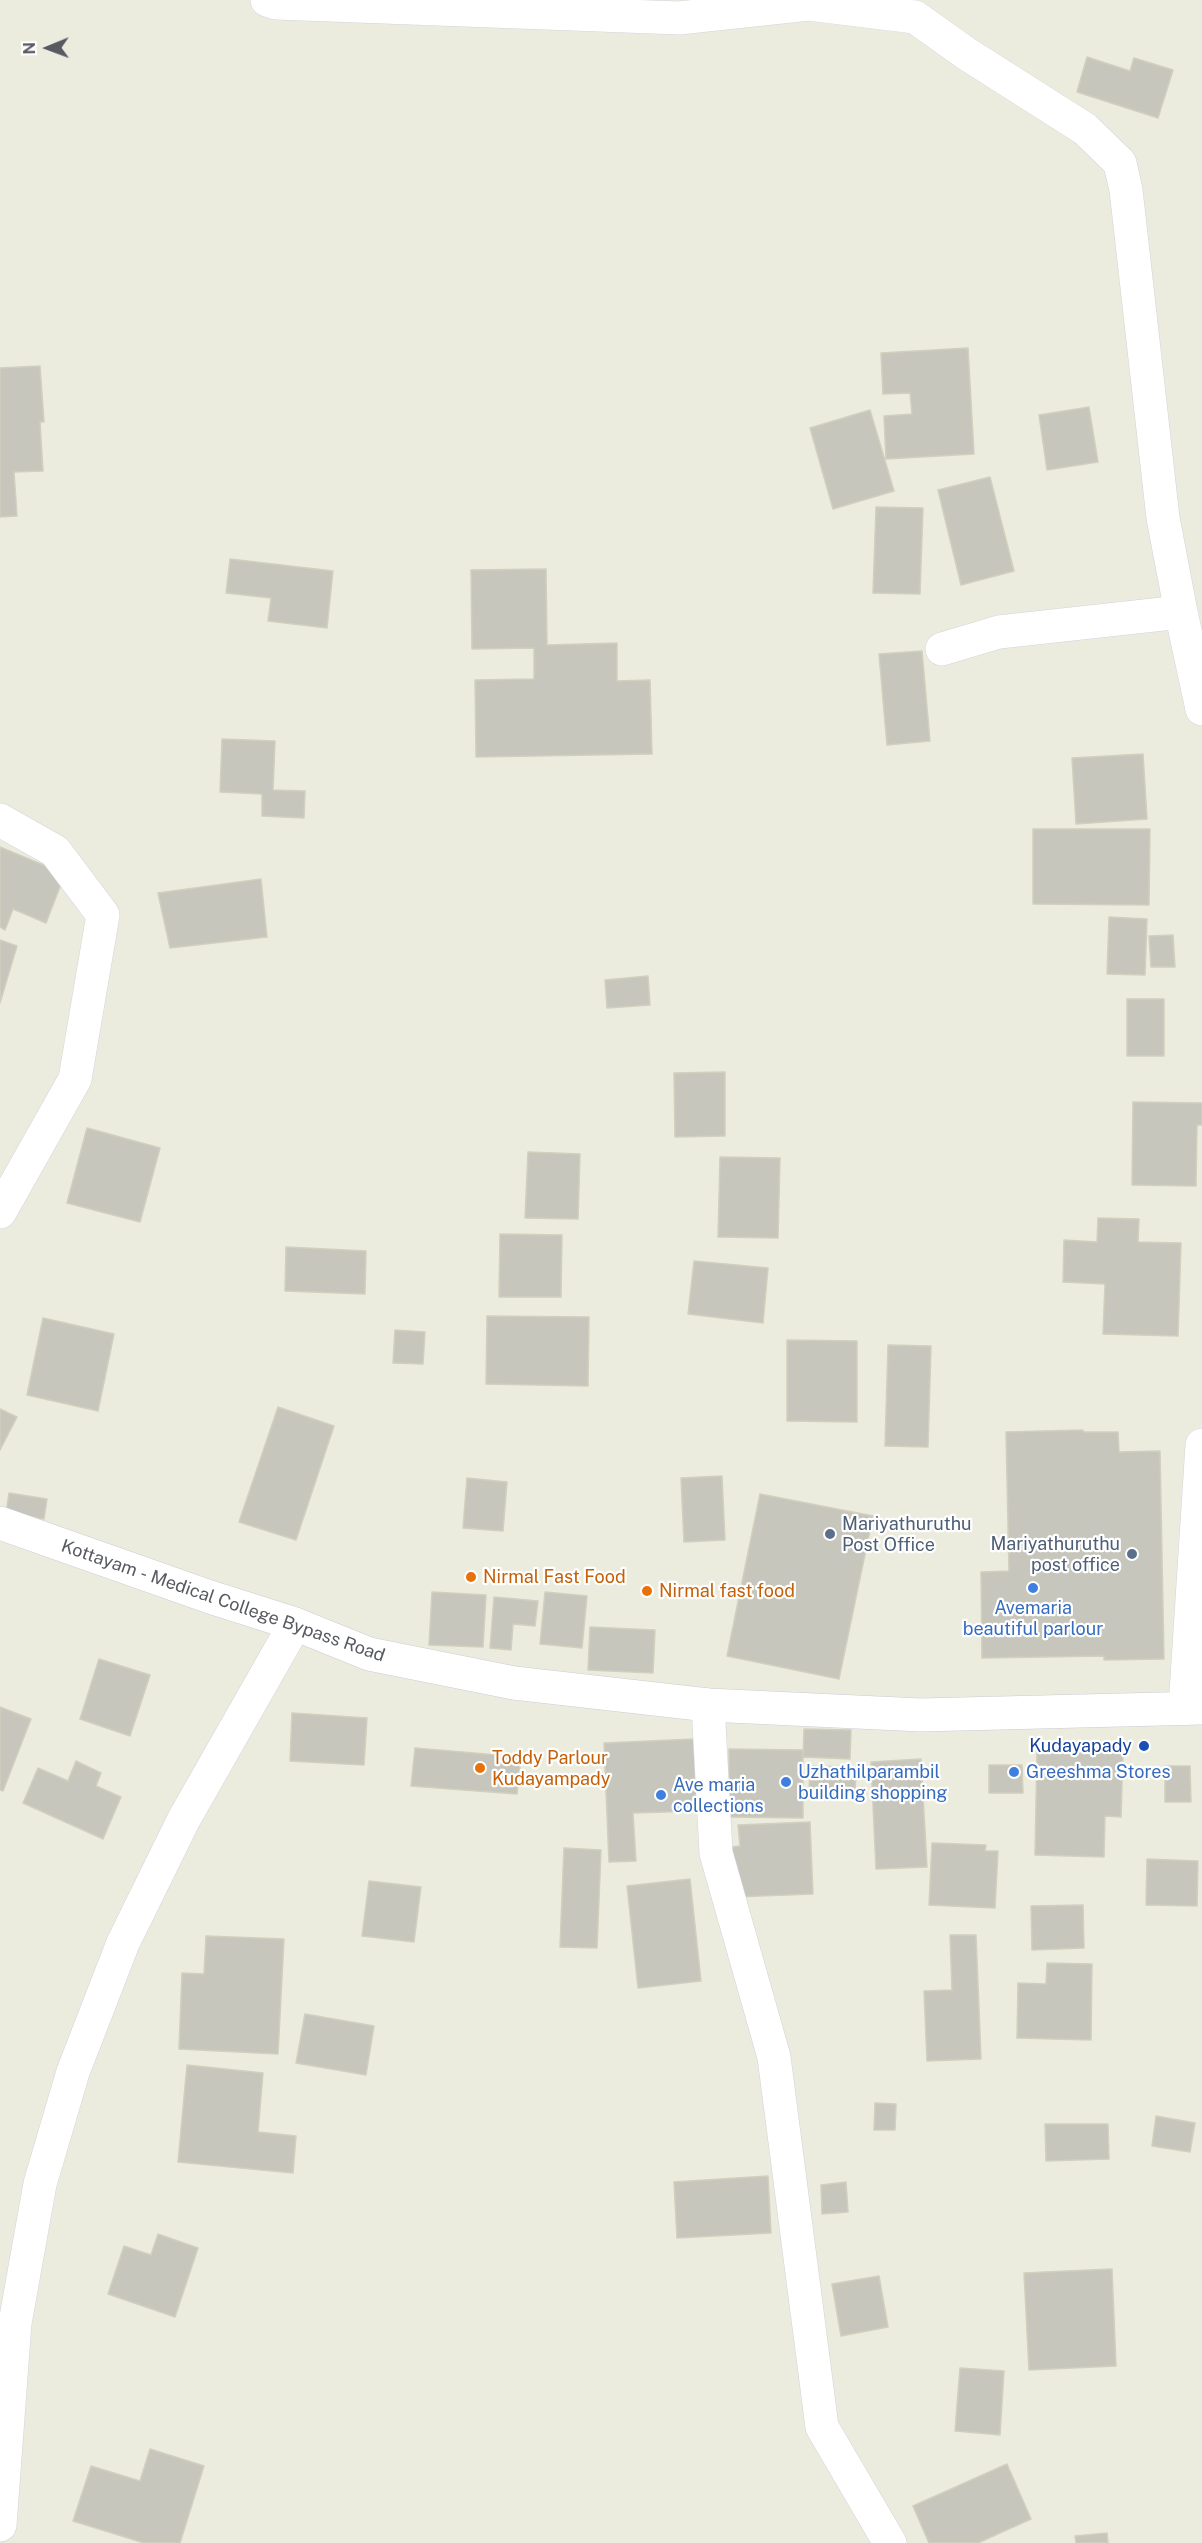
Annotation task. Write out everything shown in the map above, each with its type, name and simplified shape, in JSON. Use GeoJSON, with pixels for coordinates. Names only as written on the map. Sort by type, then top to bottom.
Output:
{"type":"FeatureCollection","features":[{"type":"Feature","properties":{"kind":"street"},"geometry":{"type":"LineString","coordinates":[[267,0],[276,3],[679,18],[809,4],[915,17],[967,54],[1085,129],[1120,163],[1126,190],[1163,518],[1180,612],[1202,709]]}},
{"type":"Feature","properties":{"kind":"street"},"geometry":{"type":"LineString","coordinates":[[942,649],[999,632],[1180,612]]}},
{"type":"Feature","properties":{"kind":"street"},"geometry":{"type":"LineString","coordinates":[[0,820],[55,851],[103,915],[75,1079],[0,1212]]}},
{"type":"Feature","properties":{"kind":"street"},"geometry":{"type":"LineString","coordinates":[[1194,1708],[1202,1444]]}},
{"type":"Feature","properties":{"kind":"street","name":"Kottayam - Medical College Bypass Road"},"geometry":{"type":"LineString","coordinates":[[0,1523],[210,1597],[295,1624],[369,1654],[514,1683],[708,1705],[921,1715],[1194,1708]]}},
{"type":"Feature","properties":{"kind":"street"},"geometry":{"type":"LineString","coordinates":[[0,2525],[15,2323],[40,2184],[73,2072],[123,1943],[184,1819],[295,1624]]}},
{"type":"Feature","properties":{"kind":"street"},"geometry":{"type":"LineString","coordinates":[[708,1705],[716,1854],[774,2057],[822,2427],[890,2543]]}},
{"type":"Feature","properties":{"kind":"building"},"geometry":{"type":"Polygon","coordinates":[[[1087,57],[1130,71],[1134,58],[1173,70],[1158,118],[1077,92],[1087,57]]]}},
{"type":"Feature","properties":{"kind":"building"},"geometry":{"type":"Polygon","coordinates":[[[968,348],[974,454],[886,459],[884,416],[912,414],[910,393],[883,394],[881,353],[968,348]]]}},
{"type":"Feature","properties":{"kind":"building"},"geometry":{"type":"Polygon","coordinates":[[[40,366],[44,422],[40,422],[43,471],[14,472],[17,516],[0,517],[0,368],[40,366]]]}},
{"type":"Feature","properties":{"kind":"building"},"geometry":{"type":"Polygon","coordinates":[[[1089,407],[1098,462],[1047,470],[1039,415],[1089,407]]]}},
{"type":"Feature","properties":{"kind":"building"},"geometry":{"type":"Polygon","coordinates":[[[870,410],[894,491],[833,509],[810,428],[870,410]]]}},
{"type":"Feature","properties":{"kind":"building"},"geometry":{"type":"Polygon","coordinates":[[[990,477],[1014,571],[961,585],[938,490],[990,477]]]}},
{"type":"Feature","properties":{"kind":"building"},"geometry":{"type":"Polygon","coordinates":[[[876,507],[923,508],[920,594],[873,593],[876,507]]]}},
{"type":"Feature","properties":{"kind":"building"},"geometry":{"type":"Polygon","coordinates":[[[230,559],[333,571],[327,628],[268,621],[271,598],[226,593],[230,559]]]}},
{"type":"Feature","properties":{"kind":"building"},"geometry":{"type":"Polygon","coordinates":[[[546,569],[547,645],[617,643],[617,681],[650,680],[652,754],[476,757],[475,680],[534,679],[534,648],[472,649],[471,570],[546,569]]]}},
{"type":"Feature","properties":{"kind":"building"},"geometry":{"type":"Polygon","coordinates":[[[922,651],[930,741],[887,745],[879,654],[922,651]]]}},
{"type":"Feature","properties":{"kind":"building"},"geometry":{"type":"Polygon","coordinates":[[[222,739],[275,741],[273,790],[305,791],[304,818],[262,816],[262,794],[220,792],[222,739]]]}},
{"type":"Feature","properties":{"kind":"building"},"geometry":{"type":"Polygon","coordinates":[[[1143,754],[1147,819],[1076,824],[1072,758],[1143,754]]]}},
{"type":"Feature","properties":{"kind":"building"},"geometry":{"type":"Polygon","coordinates":[[[1033,829],[1150,829],[1149,905],[1033,904],[1033,829]]]}},
{"type":"Feature","properties":{"kind":"building"},"geometry":{"type":"Polygon","coordinates":[[[0,847],[65,874],[46,923],[13,909],[5,930],[0,927],[0,847]]]}},
{"type":"Feature","properties":{"kind":"building"},"geometry":{"type":"Polygon","coordinates":[[[261,879],[267,937],[170,948],[158,893],[261,879]]]}},
{"type":"Feature","properties":{"kind":"building"},"geometry":{"type":"Polygon","coordinates":[[[1109,917],[1147,919],[1145,975],[1107,974],[1109,917]]]}},
{"type":"Feature","properties":{"kind":"building"},"geometry":{"type":"Polygon","coordinates":[[[1173,935],[1175,967],[1151,967],[1149,936],[1173,935]]]}},
{"type":"Feature","properties":{"kind":"building"},"geometry":{"type":"Polygon","coordinates":[[[0,940],[17,946],[0,1003],[0,940]]]}},
{"type":"Feature","properties":{"kind":"building"},"geometry":{"type":"Polygon","coordinates":[[[648,976],[650,1005],[607,1008],[605,980],[648,976]]]}},
{"type":"Feature","properties":{"kind":"building"},"geometry":{"type":"Polygon","coordinates":[[[1127,999],[1164,999],[1164,1056],[1127,1056],[1127,999]]]}},
{"type":"Feature","properties":{"kind":"building"},"geometry":{"type":"Polygon","coordinates":[[[725,1072],[725,1136],[675,1137],[674,1073],[725,1072]]]}},
{"type":"Feature","properties":{"kind":"building"},"geometry":{"type":"Polygon","coordinates":[[[1133,1102],[1202,1103],[1202,1125],[1197,1125],[1196,1186],[1132,1185],[1133,1102]]]}},
{"type":"Feature","properties":{"kind":"building"},"geometry":{"type":"Polygon","coordinates":[[[87,1128],[160,1148],[140,1222],[67,1203],[87,1128]]]}},
{"type":"Feature","properties":{"kind":"building"},"geometry":{"type":"Polygon","coordinates":[[[528,1152],[580,1154],[578,1219],[525,1218],[528,1152]]]}},
{"type":"Feature","properties":{"kind":"building"},"geometry":{"type":"Polygon","coordinates":[[[720,1157],[780,1158],[778,1238],[718,1237],[720,1157]]]}},
{"type":"Feature","properties":{"kind":"building"},"geometry":{"type":"Polygon","coordinates":[[[1098,1218],[1139,1219],[1138,1242],[1181,1243],[1178,1336],[1103,1334],[1105,1284],[1063,1282],[1064,1240],[1097,1242],[1098,1218]]]}},
{"type":"Feature","properties":{"kind":"building"},"geometry":{"type":"Polygon","coordinates":[[[500,1234],[562,1235],[561,1297],[499,1297],[500,1234]]]}},
{"type":"Feature","properties":{"kind":"building"},"geometry":{"type":"Polygon","coordinates":[[[286,1247],[366,1251],[365,1294],[285,1291],[286,1247]]]}},
{"type":"Feature","properties":{"kind":"building"},"geometry":{"type":"Polygon","coordinates":[[[694,1261],[768,1268],[763,1323],[688,1314],[694,1261]]]}},
{"type":"Feature","properties":{"kind":"building"},"geometry":{"type":"Polygon","coordinates":[[[487,1316],[589,1317],[588,1386],[486,1384],[487,1316]]]}},
{"type":"Feature","properties":{"kind":"building"},"geometry":{"type":"Polygon","coordinates":[[[43,1318],[114,1334],[98,1411],[27,1395],[43,1318]]]}},
{"type":"Feature","properties":{"kind":"building"},"geometry":{"type":"Polygon","coordinates":[[[395,1330],[425,1332],[423,1364],[393,1363],[395,1330]]]}},
{"type":"Feature","properties":{"kind":"building"},"geometry":{"type":"Polygon","coordinates":[[[787,1340],[857,1341],[857,1422],[787,1421],[787,1340]]]}},
{"type":"Feature","properties":{"kind":"building"},"geometry":{"type":"Polygon","coordinates":[[[888,1345],[931,1346],[928,1447],[885,1446],[888,1345]]]}},
{"type":"Feature","properties":{"kind":"building"},"geometry":{"type":"Polygon","coordinates":[[[278,1407],[334,1426],[296,1540],[239,1522],[278,1407]]]}},
{"type":"Feature","properties":{"kind":"building"},"geometry":{"type":"Polygon","coordinates":[[[0,1409],[17,1417],[0,1450],[0,1409]]]}},
{"type":"Feature","properties":{"kind":"building"},"geometry":{"type":"Polygon","coordinates":[[[1083,1430],[1083,1432],[1118,1432],[1119,1452],[1160,1451],[1164,1659],[1104,1660],[1104,1656],[982,1658],[981,1572],[1009,1571],[1006,1432],[1083,1430]]]}},
{"type":"Feature","properties":{"kind":"building"},"geometry":{"type":"Polygon","coordinates":[[[722,1476],[725,1540],[684,1542],[681,1478],[722,1476]]]}},
{"type":"Feature","properties":{"kind":"building"},"geometry":{"type":"Polygon","coordinates":[[[467,1478],[507,1482],[503,1531],[463,1528],[467,1478]]]}},
{"type":"Feature","properties":{"kind":"building"},"geometry":{"type":"Polygon","coordinates":[[[9,1493],[47,1499],[44,1519],[6,1513],[9,1493]]]}},
{"type":"Feature","properties":{"kind":"building"},"geometry":{"type":"Polygon","coordinates":[[[760,1494],[873,1516],[839,1679],[727,1656],[760,1494]]]}},
{"type":"Feature","properties":{"kind":"building"},"geometry":{"type":"Polygon","coordinates":[[[432,1592],[486,1595],[483,1647],[429,1645],[432,1592]]]}},
{"type":"Feature","properties":{"kind":"building"},"geometry":{"type":"Polygon","coordinates":[[[545,1592],[587,1596],[582,1648],[540,1644],[545,1592]]]}},
{"type":"Feature","properties":{"kind":"building"},"geometry":{"type":"Polygon","coordinates":[[[494,1597],[538,1601],[535,1626],[513,1624],[511,1650],[490,1648],[494,1597]]]}},
{"type":"Feature","properties":{"kind":"building"},"geometry":{"type":"Polygon","coordinates":[[[590,1627],[655,1630],[653,1673],[588,1670],[590,1627]]]}},
{"type":"Feature","properties":{"kind":"building"},"geometry":{"type":"Polygon","coordinates":[[[99,1659],[150,1675],[130,1736],[80,1719],[99,1659]]]}},
{"type":"Feature","properties":{"kind":"building"},"geometry":{"type":"Polygon","coordinates":[[[0,1707],[31,1719],[3,1791],[0,1790],[0,1707]]]}},
{"type":"Feature","properties":{"kind":"building"},"geometry":{"type":"Polygon","coordinates":[[[292,1713],[367,1718],[364,1765],[290,1761],[292,1713]]]}},
{"type":"Feature","properties":{"kind":"building"},"geometry":{"type":"Polygon","coordinates":[[[804,1729],[851,1730],[850,1759],[803,1757],[804,1729]]]}},
{"type":"Feature","properties":{"kind":"building"},"geometry":{"type":"Polygon","coordinates":[[[694,1739],[697,1811],[633,1813],[636,1861],[609,1862],[604,1743],[694,1739]]]}},
{"type":"Feature","properties":{"kind":"building"},"geometry":{"type":"Polygon","coordinates":[[[415,1748],[521,1757],[517,1794],[411,1786],[415,1748]]]}},
{"type":"Feature","properties":{"kind":"building"},"geometry":{"type":"Polygon","coordinates":[[[729,1749],[803,1750],[803,1818],[729,1817],[729,1749]]]}},
{"type":"Feature","properties":{"kind":"building"},"geometry":{"type":"Polygon","coordinates":[[[1037,1751],[1123,1753],[1121,1817],[1105,1816],[1104,1857],[1035,1855],[1037,1751]]]}},
{"type":"Feature","properties":{"kind":"building"},"geometry":{"type":"Polygon","coordinates":[[[921,1759],[927,1867],[876,1869],[871,1762],[921,1759]]]}},
{"type":"Feature","properties":{"kind":"building"},"geometry":{"type":"Polygon","coordinates":[[[76,1761],[101,1773],[96,1786],[121,1797],[103,1839],[23,1803],[38,1768],[68,1781],[76,1761]]]}},
{"type":"Feature","properties":{"kind":"building"},"geometry":{"type":"Polygon","coordinates":[[[989,1765],[1022,1765],[1023,1793],[989,1793],[989,1765]]]}},
{"type":"Feature","properties":{"kind":"building"},"geometry":{"type":"Polygon","coordinates":[[[810,1766],[856,1767],[855,1796],[809,1794],[810,1766]]]}},
{"type":"Feature","properties":{"kind":"building"},"geometry":{"type":"Polygon","coordinates":[[[1165,1766],[1190,1766],[1191,1802],[1165,1802],[1165,1766]]]}},
{"type":"Feature","properties":{"kind":"building"},"geometry":{"type":"Polygon","coordinates":[[[810,1822],[813,1894],[733,1897],[731,1847],[740,1846],[738,1825],[810,1822]]]}},
{"type":"Feature","properties":{"kind":"building"},"geometry":{"type":"Polygon","coordinates":[[[932,1843],[986,1845],[985,1851],[998,1851],[995,1908],[929,1905],[932,1843]]]}},
{"type":"Feature","properties":{"kind":"building"},"geometry":{"type":"Polygon","coordinates":[[[564,1848],[601,1850],[597,1948],[560,1947],[564,1848]]]}},
{"type":"Feature","properties":{"kind":"building"},"geometry":{"type":"Polygon","coordinates":[[[1147,1859],[1198,1861],[1197,1906],[1146,1905],[1147,1859]]]}},
{"type":"Feature","properties":{"kind":"building"},"geometry":{"type":"Polygon","coordinates":[[[690,1879],[701,1981],[638,1988],[627,1886],[690,1879]]]}},
{"type":"Feature","properties":{"kind":"building"},"geometry":{"type":"Polygon","coordinates":[[[369,1881],[421,1887],[414,1942],[362,1936],[369,1881]]]}},
{"type":"Feature","properties":{"kind":"building"},"geometry":{"type":"Polygon","coordinates":[[[1083,1905],[1084,1948],[1032,1950],[1031,1906],[1083,1905]]]}},
{"type":"Feature","properties":{"kind":"building"},"geometry":{"type":"Polygon","coordinates":[[[950,1935],[976,1935],[981,2059],[927,2061],[924,1991],[952,1990],[950,1935]]]}},
{"type":"Feature","properties":{"kind":"building"},"geometry":{"type":"Polygon","coordinates":[[[206,1936],[284,1939],[278,2054],[179,2049],[182,1973],[204,1974],[206,1936]]]}},
{"type":"Feature","properties":{"kind":"building"},"geometry":{"type":"Polygon","coordinates":[[[1047,1963],[1092,1964],[1091,2040],[1017,2038],[1018,1983],[1046,1984],[1047,1963]]]}},
{"type":"Feature","properties":{"kind":"building"},"geometry":{"type":"Polygon","coordinates":[[[305,2014],[374,2026],[366,2075],[296,2063],[305,2014]]]}},
{"type":"Feature","properties":{"kind":"building"},"geometry":{"type":"Polygon","coordinates":[[[187,2065],[263,2073],[258,2132],[296,2136],[293,2173],[178,2162],[187,2065]]]}},
{"type":"Feature","properties":{"kind":"building"},"geometry":{"type":"Polygon","coordinates":[[[875,2103],[896,2104],[895,2130],[874,2130],[875,2103]]]}},
{"type":"Feature","properties":{"kind":"building"},"geometry":{"type":"Polygon","coordinates":[[[1156,2116],[1195,2123],[1190,2152],[1152,2146],[1156,2116]]]}},
{"type":"Feature","properties":{"kind":"building"},"geometry":{"type":"Polygon","coordinates":[[[1045,2124],[1108,2124],[1109,2159],[1046,2161],[1045,2124]]]}},
{"type":"Feature","properties":{"kind":"building"},"geometry":{"type":"Polygon","coordinates":[[[768,2176],[771,2233],[677,2238],[674,2182],[768,2176]]]}},
{"type":"Feature","properties":{"kind":"building"},"geometry":{"type":"Polygon","coordinates":[[[846,2182],[848,2212],[822,2214],[821,2185],[846,2182]]]}},
{"type":"Feature","properties":{"kind":"building"},"geometry":{"type":"Polygon","coordinates":[[[158,2234],[198,2248],[175,2317],[108,2294],[124,2246],[151,2255],[158,2234]]]}},
{"type":"Feature","properties":{"kind":"building"},"geometry":{"type":"Polygon","coordinates":[[[1112,2269],[1116,2366],[1029,2370],[1024,2273],[1112,2269]]]}},
{"type":"Feature","properties":{"kind":"building"},"geometry":{"type":"Polygon","coordinates":[[[879,2276],[888,2327],[841,2336],[832,2284],[879,2276]]]}},
{"type":"Feature","properties":{"kind":"building"},"geometry":{"type":"Polygon","coordinates":[[[960,2368],[1004,2371],[1000,2435],[955,2431],[960,2368]]]}},
{"type":"Feature","properties":{"kind":"building"},"geometry":{"type":"Polygon","coordinates":[[[150,2449],[204,2466],[180,2543],[144,2543],[73,2521],[91,2466],[140,2481],[150,2449]]]}},
{"type":"Feature","properties":{"kind":"building"},"geometry":{"type":"Polygon","coordinates":[[[1007,2464],[1031,2519],[978,2543],[929,2543],[913,2506],[1007,2464]]]}},
{"type":"Feature","properties":{"kind":"building"},"geometry":{"type":"Polygon","coordinates":[[[1107,2533],[1108,2543],[1076,2543],[1075,2536],[1107,2533]]]}},
{"type":"Feature","properties":{"kind":"place","name":"Mariyathuruthu Post Office"},"geometry":{"type":"Point","coordinates":[830,1534]}},
{"type":"Feature","properties":{"kind":"place","name":"Mariyathuruthu post office"},"geometry":{"type":"Point","coordinates":[1132,1554]}},
{"type":"Feature","properties":{"kind":"place","name":"Nirmal Fast Food"},"geometry":{"type":"Point","coordinates":[471,1577]}},
{"type":"Feature","properties":{"kind":"place","name":"Avemaria beautiful parlour"},"geometry":{"type":"Point","coordinates":[1033,1588]}},
{"type":"Feature","properties":{"kind":"place","name":"Nirmal fast food"},"geometry":{"type":"Point","coordinates":[647,1591]}},
{"type":"Feature","properties":{"kind":"place","name":"Kudayapady"},"geometry":{"type":"Point","coordinates":[1144,1746]}},
{"type":"Feature","properties":{"kind":"place","name":"Toddy Parlour Kudayampady"},"geometry":{"type":"Point","coordinates":[480,1768]}},
{"type":"Feature","properties":{"kind":"place","name":"Greeshma Stores"},"geometry":{"type":"Point","coordinates":[1014,1772]}},
{"type":"Feature","properties":{"kind":"place","name":"Uzhathilparambil building shopping"},"geometry":{"type":"Point","coordinates":[786,1782]}},
{"type":"Feature","properties":{"kind":"place","name":"Ave maria collections"},"geometry":{"type":"Point","coordinates":[661,1795]}}]}
